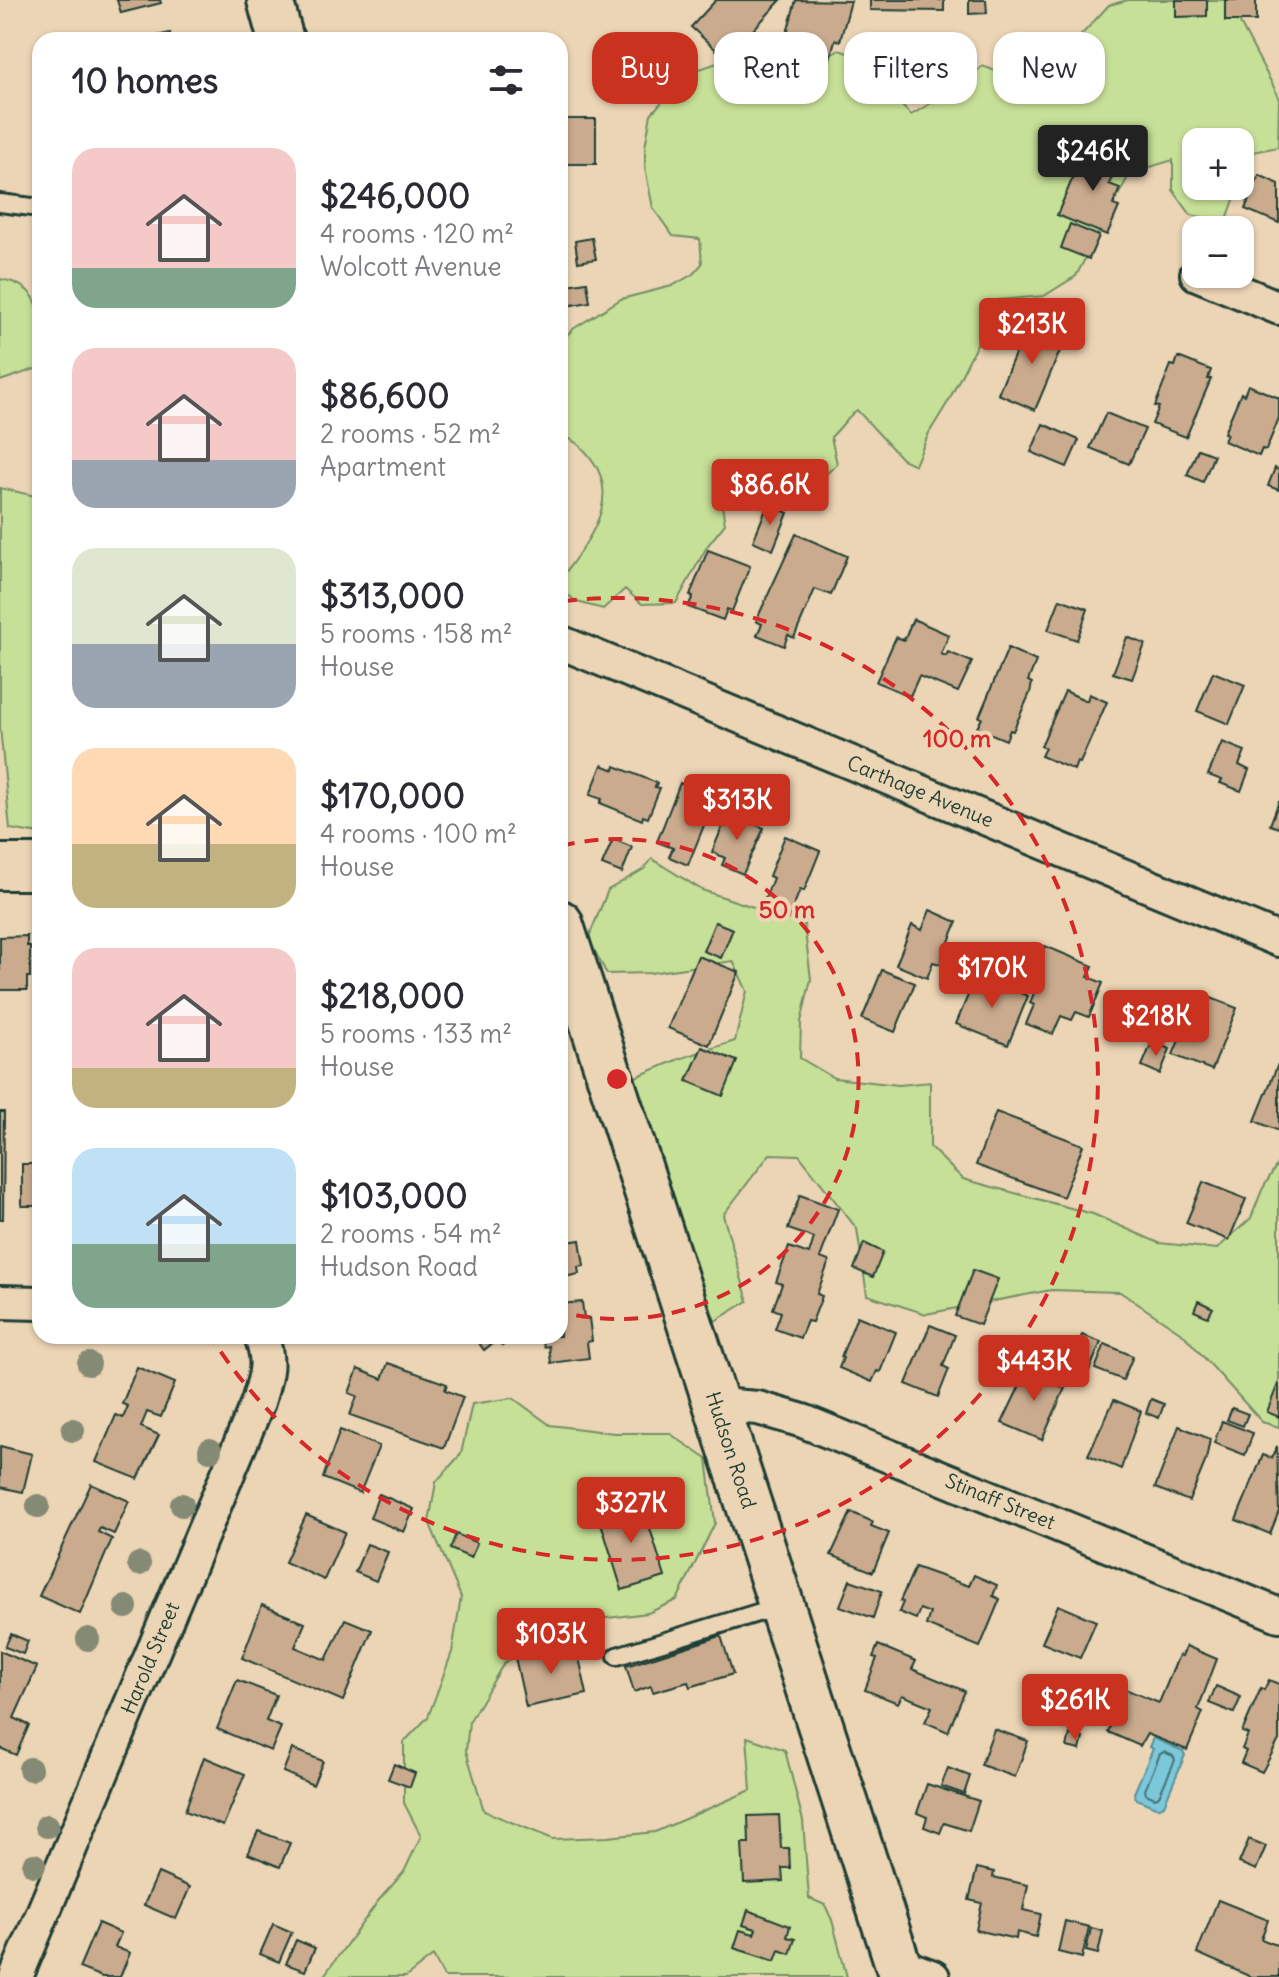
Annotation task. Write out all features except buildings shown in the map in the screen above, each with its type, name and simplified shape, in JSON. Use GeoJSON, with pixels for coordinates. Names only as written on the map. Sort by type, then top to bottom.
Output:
{"type":"FeatureCollection","features":[{"type":"Feature","properties":{"kind":"street"},"geometry":{"type":"LineString","coordinates":[[270,0],[279,32]]}},
{"type":"Feature","properties":{"kind":"street"},"geometry":{"type":"LineString","coordinates":[[1231,288],[1279,308]]}},
{"type":"Feature","properties":{"kind":"street","name":"Carthage Avenue"},"geometry":{"type":"LineString","coordinates":[[568,645],[1279,940]]}},
{"type":"Feature","properties":{"kind":"street"},"geometry":{"type":"LineString","coordinates":[[0,867],[32,867]]}},
{"type":"Feature","properties":{"kind":"street","name":"Hudson Road"},"geometry":{"type":"LineString","coordinates":[[568,947],[782,1605],[911,1973]]}},
{"type":"Feature","properties":{"kind":"street"},"geometry":{"type":"LineString","coordinates":[[0,1302],[32,1303]]}},
{"type":"Feature","properties":{"kind":"street","name":"Harold Street"},"geometry":{"type":"LineString","coordinates":[[16,1977],[258,1402],[266,1376],[268,1355],[264,1344]]}},
{"type":"Feature","properties":{"kind":"street","name":"Stinaff Street"},"geometry":{"type":"LineString","coordinates":[[718,1405],[758,1408],[803,1421],[1279,1615]]}},
{"type":"Feature","properties":{"kind":"lane"},"geometry":{"type":"LineString","coordinates":[[0,203],[32,207]]}},
{"type":"Feature","properties":{"kind":"lane"},"geometry":{"type":"LineString","coordinates":[[617,1656],[782,1605]]}},
{"type":"Feature","properties":{"kind":"green space"},"geometry":{"type":"Polygon","coordinates":[[[1128,0],[1228,0],[1279,97],[1278,147],[1254,152],[1254,128],[1182,128],[1182,200],[1234,200],[1228,216],[1191,215],[1173,190],[1173,160],[1130,173],[1076,276],[1044,296],[999,300],[915,465],[902,459],[857,410],[831,437],[837,464],[804,495],[782,484],[768,471],[747,474],[738,470],[722,505],[725,524],[708,545],[676,603],[642,604],[625,589],[603,609],[577,602],[568,595],[568,569],[592,532],[603,498],[602,481],[595,464],[579,445],[568,438],[568,334],[621,299],[672,286],[693,274],[702,264],[700,239],[673,236],[653,208],[645,168],[645,147],[651,114],[660,104],[698,104],[698,70],[714,64],[714,104],[828,104],[828,54],[839,50],[844,52],[844,104],[900,104],[911,115],[930,104],[977,104],[977,71],[983,66],[993,70],[993,104],[1105,104],[1105,32],[1084,32],[1109,5],[1128,0]]]}},
{"type":"Feature","properties":{"kind":"green space"},"geometry":{"type":"Polygon","coordinates":[[[0,279],[16,283],[32,296],[32,370],[0,381],[0,279]]]}},
{"type":"Feature","properties":{"kind":"green space"},"geometry":{"type":"Polygon","coordinates":[[[0,488],[32,495],[32,833],[10,829],[0,727],[0,488]]]}},
{"type":"Feature","properties":{"kind":"green space"},"geometry":{"type":"Polygon","coordinates":[[[652,859],[702,890],[804,924],[811,979],[801,1022],[800,1058],[834,1078],[899,1085],[930,1082],[930,1147],[963,1179],[1093,1214],[1159,1243],[1217,1249],[1251,1218],[1262,1190],[1279,1161],[1279,1427],[1262,1422],[1183,1334],[1120,1292],[1051,1290],[926,1314],[867,1295],[857,1229],[799,1155],[770,1154],[723,1215],[748,1301],[715,1321],[642,1113],[633,1078],[735,1041],[747,991],[733,961],[650,973],[607,974],[588,939],[608,890],[644,869],[652,859]]]}},
{"type":"Feature","properties":{"kind":"green space"},"geometry":{"type":"Polygon","coordinates":[[[513,1398],[550,1425],[614,1433],[669,1433],[707,1459],[715,1523],[677,1600],[648,1613],[567,1623],[504,1663],[469,1722],[466,1751],[484,1811],[553,1839],[655,1832],[751,1790],[747,1737],[785,1750],[803,1821],[809,1898],[825,1905],[847,1977],[444,1977],[433,1956],[406,1977],[323,1977],[379,1900],[404,1872],[421,1836],[404,1803],[404,1742],[428,1717],[452,1652],[461,1597],[429,1522],[436,1482],[461,1454],[472,1404],[513,1398]]]}},
{"type":"Feature","properties":{"kind":"water"},"geometry":{"type":"Polygon","coordinates":[[[1153,1738],[1183,1751],[1185,1755],[1164,1805],[1158,1808],[1136,1799],[1134,1793],[1153,1749],[1149,1747],[1153,1738]]]}}]}
